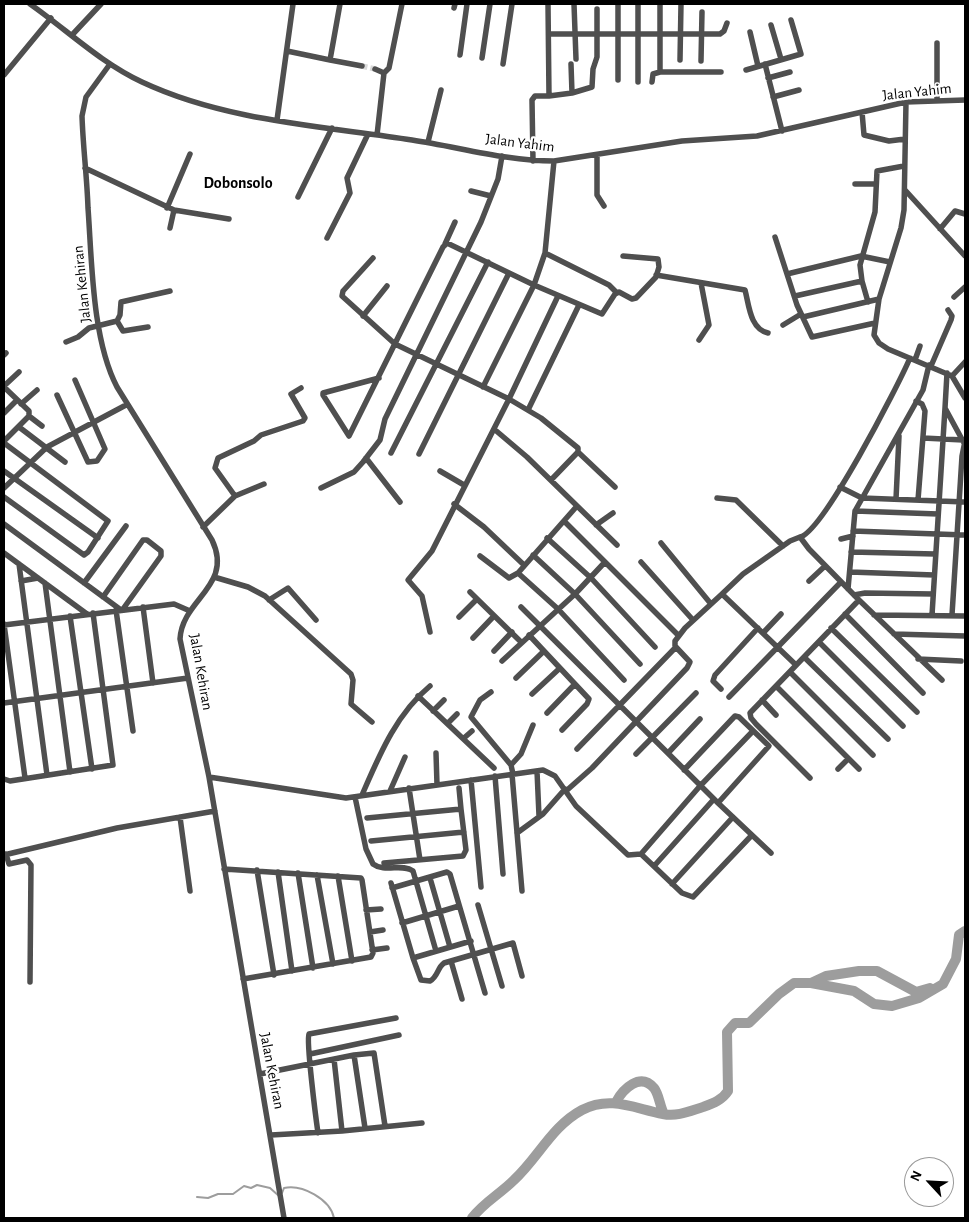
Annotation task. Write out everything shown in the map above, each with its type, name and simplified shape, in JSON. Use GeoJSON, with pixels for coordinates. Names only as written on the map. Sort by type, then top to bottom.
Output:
{"type":"FeatureCollection","features":[{"type":"Feature","properties":{"kind":"street","name":"Jalan Yahim"},"geometry":{"type":"LineString","coordinates":[[30,4],[110,64],[142,82],[175,94],[230,110],[277,120],[428,142],[533,161],[554,162],[682,141],[749,136],[782,131],[906,102],[965,100]]}},
{"type":"Feature","properties":{"kind":"street"},"geometry":{"type":"LineString","coordinates":[[72,35],[102,4]]}},
{"type":"Feature","properties":{"kind":"street"},"geometry":{"type":"LineString","coordinates":[[277,120],[293,4]]}},
{"type":"Feature","properties":{"kind":"street"},"geometry":{"type":"LineString","coordinates":[[330,60],[340,4]]}},
{"type":"Feature","properties":{"kind":"street"},"geometry":{"type":"LineString","coordinates":[[377,135],[384,73],[389,68],[402,4]]}},
{"type":"Feature","properties":{"kind":"street"},"geometry":{"type":"LineString","coordinates":[[460,55],[468,4]]}},
{"type":"Feature","properties":{"kind":"street"},"geometry":{"type":"LineString","coordinates":[[482,58],[490,4]]}},
{"type":"Feature","properties":{"kind":"street"},"geometry":{"type":"LineString","coordinates":[[503,64],[512,4]]}},
{"type":"Feature","properties":{"kind":"street"},"geometry":{"type":"LineString","coordinates":[[548,4],[548,96]]}},
{"type":"Feature","properties":{"kind":"street"},"geometry":{"type":"LineString","coordinates":[[574,4],[576,59]]}},
{"type":"Feature","properties":{"kind":"street"},"geometry":{"type":"LineString","coordinates":[[618,4],[618,80]]}},
{"type":"Feature","properties":{"kind":"street"},"geometry":{"type":"LineString","coordinates":[[638,4],[638,82]]}},
{"type":"Feature","properties":{"kind":"street"},"geometry":{"type":"LineString","coordinates":[[660,4],[660,72]]}},
{"type":"Feature","properties":{"kind":"street"},"geometry":{"type":"LineString","coordinates":[[680,60],[681,4]]}},
{"type":"Feature","properties":{"kind":"street"},"geometry":{"type":"LineString","coordinates":[[533,161],[532,100],[535,96],[572,93],[590,89],[593,85],[593,70],[597,61],[597,9]]}},
{"type":"Feature","properties":{"kind":"street"},"geometry":{"type":"LineString","coordinates":[[701,61],[702,12]]}},
{"type":"Feature","properties":{"kind":"street"},"geometry":{"type":"LineString","coordinates":[[4,74],[51,18]]}},
{"type":"Feature","properties":{"kind":"street"},"geometry":{"type":"LineString","coordinates":[[746,70],[801,54],[791,20]]}},
{"type":"Feature","properties":{"kind":"street"},"geometry":{"type":"LineString","coordinates":[[549,34],[720,34],[724,31],[727,22]]}},
{"type":"Feature","properties":{"kind":"street"},"geometry":{"type":"LineString","coordinates":[[770,25],[781,60]]}},
{"type":"Feature","properties":{"kind":"street"},"geometry":{"type":"LineString","coordinates":[[750,32],[758,66]]}},
{"type":"Feature","properties":{"kind":"street"},"geometry":{"type":"LineString","coordinates":[[937,43],[938,100]]}},
{"type":"Feature","properties":{"kind":"street"},"geometry":{"type":"LineString","coordinates":[[287,51],[362,66]]}},
{"type":"Feature","properties":{"kind":"street","name":"Jalan Kehiran"},"geometry":{"type":"LineString","coordinates":[[110,64],[95,83],[82,108],[99,325],[107,366],[126,404],[203,526],[217,554],[214,577],[208,590],[190,611],[181,629],[180,638],[209,777],[284,1218]]}},
{"type":"Feature","properties":{"kind":"street"},"geometry":{"type":"LineString","coordinates":[[571,64],[572,93]]}},
{"type":"Feature","properties":{"kind":"street"},"geometry":{"type":"LineString","coordinates":[[765,64],[782,131]]}},
{"type":"Feature","properties":{"kind":"street"},"geometry":{"type":"LineString","coordinates":[[375,69],[384,73]]}},
{"type":"Feature","properties":{"kind":"street"},"geometry":{"type":"LineString","coordinates":[[652,82],[653,74],[660,72],[721,72]]}},
{"type":"Feature","properties":{"kind":"street"},"geometry":{"type":"LineString","coordinates":[[768,78],[790,72]]}},
{"type":"Feature","properties":{"kind":"street"},"geometry":{"type":"LineString","coordinates":[[428,142],[441,90]]}},
{"type":"Feature","properties":{"kind":"street"},"geometry":{"type":"LineString","coordinates":[[773,97],[799,90]]}},
{"type":"Feature","properties":{"kind":"street"},"geometry":{"type":"LineString","coordinates":[[906,102],[905,190],[901,228],[879,299],[874,322],[876,340],[888,349],[950,375],[965,398]]}},
{"type":"Feature","properties":{"kind":"street"},"geometry":{"type":"LineString","coordinates":[[862,112],[864,135],[889,141],[905,139]]}},
{"type":"Feature","properties":{"kind":"street"},"geometry":{"type":"LineString","coordinates":[[298,197],[332,128]]}},
{"type":"Feature","properties":{"kind":"street"},"geometry":{"type":"LineString","coordinates":[[327,238],[350,192],[347,178],[368,134]]}},
{"type":"Feature","properties":{"kind":"street"},"geometry":{"type":"LineString","coordinates":[[167,208],[190,154]]}},
{"type":"Feature","properties":{"kind":"street"},"geometry":{"type":"LineString","coordinates":[[321,488],[354,472],[380,440],[385,419],[467,251],[491,196],[500,172],[502,156]]}},
{"type":"Feature","properties":{"kind":"street"},"geometry":{"type":"LineString","coordinates":[[597,156],[597,195],[604,206]]}},
{"type":"Feature","properties":{"kind":"street"},"geometry":{"type":"LineString","coordinates":[[484,387],[534,285],[545,253],[554,162]]}},
{"type":"Feature","properties":{"kind":"street"},"geometry":{"type":"LineString","coordinates":[[868,302],[862,281],[861,256],[875,212],[876,184],[879,169],[904,166]]}},
{"type":"Feature","properties":{"kind":"street"},"geometry":{"type":"LineString","coordinates":[[86,168],[167,208],[229,219]]}},
{"type":"Feature","properties":{"kind":"street"},"geometry":{"type":"LineString","coordinates":[[855,184],[876,184]]}},
{"type":"Feature","properties":{"kind":"street"},"geometry":{"type":"LineString","coordinates":[[905,190],[965,256]]}},
{"type":"Feature","properties":{"kind":"street"},"geometry":{"type":"LineString","coordinates":[[471,191],[491,196]]}},
{"type":"Feature","properties":{"kind":"street"},"geometry":{"type":"LineString","coordinates":[[170,228],[174,210]]}},
{"type":"Feature","properties":{"kind":"street"},"geometry":{"type":"LineString","coordinates":[[940,229],[955,211],[965,214]]}},
{"type":"Feature","properties":{"kind":"street"},"geometry":{"type":"LineString","coordinates":[[379,378],[324,393],[323,395],[349,436],[370,394],[379,378],[396,344],[455,222]]}},
{"type":"Feature","properties":{"kind":"street"},"geometry":{"type":"LineString","coordinates":[[775,237],[794,296],[814,337],[874,322]]}},
{"type":"Feature","properties":{"kind":"street"},"geometry":{"type":"LineString","coordinates":[[445,244],[467,251],[534,285],[602,314],[617,292]]}},
{"type":"Feature","properties":{"kind":"street"},"geometry":{"type":"LineString","coordinates":[[545,253],[610,285],[617,292],[632,299],[636,298],[656,276],[658,259],[623,256]]}},
{"type":"Feature","properties":{"kind":"street"},"geometry":{"type":"LineString","coordinates":[[787,274],[861,256],[890,262]]}},
{"type":"Feature","properties":{"kind":"street"},"geometry":{"type":"LineString","coordinates":[[373,258],[342,294],[362,316],[396,344],[528,410],[578,448],[578,452],[615,487]]}},
{"type":"Feature","properties":{"kind":"street"},"geometry":{"type":"LineString","coordinates":[[391,453],[488,262]]}},
{"type":"Feature","properties":{"kind":"street"},"geometry":{"type":"LineString","coordinates":[[419,454],[509,273]]}},
{"type":"Feature","properties":{"kind":"street"},"geometry":{"type":"LineString","coordinates":[[656,276],[745,290],[755,324],[761,331],[768,333]]}},
{"type":"Feature","properties":{"kind":"street"},"geometry":{"type":"LineString","coordinates":[[794,296],[862,281]]}},
{"type":"Feature","properties":{"kind":"street"},"geometry":{"type":"LineString","coordinates":[[699,340],[709,325],[701,283]]}},
{"type":"Feature","properties":{"kind":"street"},"geometry":{"type":"LineString","coordinates":[[362,316],[387,286]]}},
{"type":"Feature","properties":{"kind":"street"},"geometry":{"type":"LineString","coordinates":[[954,297],[965,287]]}},
{"type":"Feature","properties":{"kind":"street"},"geometry":{"type":"LineString","coordinates":[[117,321],[120,315],[121,302],[170,291]]}},
{"type":"Feature","properties":{"kind":"street"},"geometry":{"type":"LineString","coordinates":[[430,632],[422,596],[408,580],[430,556],[454,504],[509,399],[558,296]]}},
{"type":"Feature","properties":{"kind":"street"},"geometry":{"type":"LineString","coordinates":[[783,325],[802,315],[879,299]]}},
{"type":"Feature","properties":{"kind":"street"},"geometry":{"type":"LineString","coordinates":[[528,410],[579,305]]}},
{"type":"Feature","properties":{"kind":"street"},"geometry":{"type":"LineString","coordinates":[[848,589],[855,512],[899,434],[926,381],[930,365],[951,320],[952,316],[948,310]]}},
{"type":"Feature","properties":{"kind":"street"},"geometry":{"type":"LineString","coordinates":[[66,342],[99,325],[117,321]]}},
{"type":"Feature","properties":{"kind":"street"},"geometry":{"type":"LineString","coordinates":[[117,321],[123,331],[148,326]]}},
{"type":"Feature","properties":{"kind":"street"},"geometry":{"type":"LineString","coordinates":[[517,833],[539,816],[592,768],[689,665],[688,660],[674,644],[678,635],[742,574],[784,546],[807,534],[815,526],[840,487],[920,346]]}},
{"type":"Feature","properties":{"kind":"street"},"geometry":{"type":"LineString","coordinates":[[932,615],[945,408],[950,375],[965,362]]}},
{"type":"Feature","properties":{"kind":"street"},"geometry":{"type":"LineString","coordinates":[[19,372],[4,386],[30,413],[29,416],[42,426]]}},
{"type":"Feature","properties":{"kind":"street"},"geometry":{"type":"LineString","coordinates":[[57,395],[88,462],[97,461],[106,450],[75,380]]}},
{"type":"Feature","properties":{"kind":"street"},"geometry":{"type":"LineString","coordinates":[[235,496],[215,468],[218,458],[254,441],[261,435],[304,421],[305,418],[291,394],[301,388]]}},
{"type":"Feature","properties":{"kind":"street"},"geometry":{"type":"LineString","coordinates":[[4,413],[38,390]]}},
{"type":"Feature","properties":{"kind":"street"},"geometry":{"type":"LineString","coordinates":[[916,401],[925,408],[918,500]]}},
{"type":"Feature","properties":{"kind":"street"},"geometry":{"type":"LineString","coordinates":[[4,488],[47,447],[73,431],[126,404]]}},
{"type":"Feature","properties":{"kind":"street"},"geometry":{"type":"LineString","coordinates":[[945,408],[964,442],[962,502],[957,515],[952,615]]}},
{"type":"Feature","properties":{"kind":"street"},"geometry":{"type":"LineString","coordinates":[[4,497],[84,555],[107,524],[107,519],[4,442],[29,416]]}},
{"type":"Feature","properties":{"kind":"street"},"geometry":{"type":"LineString","coordinates":[[19,427],[65,462]]}},
{"type":"Feature","properties":{"kind":"street"},"geometry":{"type":"LineString","coordinates":[[494,429],[551,480],[617,545]]}},
{"type":"Feature","properties":{"kind":"street"},"geometry":{"type":"LineString","coordinates":[[896,500],[899,434]]}},
{"type":"Feature","properties":{"kind":"street"},"geometry":{"type":"LineString","coordinates":[[923,438],[943,438],[964,442]]}},
{"type":"Feature","properties":{"kind":"street"},"geometry":{"type":"LineString","coordinates":[[551,480],[578,452]]}},
{"type":"Feature","properties":{"kind":"street"},"geometry":{"type":"LineString","coordinates":[[366,458],[400,502]]}},
{"type":"Feature","properties":{"kind":"street"},"geometry":{"type":"LineString","coordinates":[[4,471],[98,538]]}},
{"type":"Feature","properties":{"kind":"street"},"geometry":{"type":"LineString","coordinates":[[440,471],[464,485]]}},
{"type":"Feature","properties":{"kind":"street"},"geometry":{"type":"LineString","coordinates":[[203,526],[235,496],[264,484]]}},
{"type":"Feature","properties":{"kind":"street"},"geometry":{"type":"LineString","coordinates":[[840,487],[862,498],[962,502]]}},
{"type":"Feature","properties":{"kind":"street"},"geometry":{"type":"LineString","coordinates":[[717,498],[736,500],[784,546]]}},
{"type":"Feature","properties":{"kind":"street"},"geometry":{"type":"LineString","coordinates":[[454,504],[490,533],[524,565]]}},
{"type":"Feature","properties":{"kind":"street"},"geometry":{"type":"LineString","coordinates":[[480,556],[509,578],[518,574],[547,538],[577,506]]}},
{"type":"Feature","properties":{"kind":"street"},"geometry":{"type":"LineString","coordinates":[[855,512],[938,514]]}},
{"type":"Feature","properties":{"kind":"street"},"geometry":{"type":"LineString","coordinates":[[596,525],[613,513]]}},
{"type":"Feature","properties":{"kind":"street"},"geometry":{"type":"LineString","coordinates":[[957,515],[965,515]]}},
{"type":"Feature","properties":{"kind":"street"},"geometry":{"type":"LineString","coordinates":[[564,521],[678,635]]}},
{"type":"Feature","properties":{"kind":"street"},"geometry":{"type":"LineString","coordinates":[[84,583],[126,526]]}},
{"type":"Feature","properties":{"kind":"street"},"geometry":{"type":"LineString","coordinates":[[5,527],[120,610]]}},
{"type":"Feature","properties":{"kind":"street"},"geometry":{"type":"LineString","coordinates":[[841,539],[853,534],[965,535]]}},
{"type":"Feature","properties":{"kind":"street"},"geometry":{"type":"LineString","coordinates":[[800,537],[856,598],[942,680]]}},
{"type":"Feature","properties":{"kind":"street"},"geometry":{"type":"LineString","coordinates":[[547,538],[591,578],[656,647]]}},
{"type":"Feature","properties":{"kind":"street"},"geometry":{"type":"LineString","coordinates":[[103,597],[143,540],[147,540],[161,552],[161,556],[120,610],[133,731]]}},
{"type":"Feature","properties":{"kind":"street"},"geometry":{"type":"LineString","coordinates":[[661,543],[711,604]]}},
{"type":"Feature","properties":{"kind":"street"},"geometry":{"type":"LineString","coordinates":[[851,552],[935,554]]}},
{"type":"Feature","properties":{"kind":"street"},"geometry":{"type":"LineString","coordinates":[[4,553],[90,614],[114,763],[112,766],[92,769],[4,779]]}},
{"type":"Feature","properties":{"kind":"street"},"geometry":{"type":"LineString","coordinates":[[533,555],[575,594],[640,664]]}},
{"type":"Feature","properties":{"kind":"street"},"geometry":{"type":"LineString","coordinates":[[4,561],[13,560]]}},
{"type":"Feature","properties":{"kind":"street"},"geometry":{"type":"LineString","coordinates":[[502,661],[575,594],[605,562]]}},
{"type":"Feature","properties":{"kind":"street"},"geometry":{"type":"LineString","coordinates":[[641,562],[694,620]]}},
{"type":"Feature","properties":{"kind":"street"},"geometry":{"type":"LineString","coordinates":[[19,564],[47,775]]}},
{"type":"Feature","properties":{"kind":"street"},"geometry":{"type":"LineString","coordinates":[[808,581],[825,566]]}},
{"type":"Feature","properties":{"kind":"street"},"geometry":{"type":"LineString","coordinates":[[850,572],[934,575]]}},
{"type":"Feature","properties":{"kind":"street"},"geometry":{"type":"LineString","coordinates":[[518,574],[558,609],[624,680]]}},
{"type":"Feature","properties":{"kind":"street"},"geometry":{"type":"LineString","coordinates":[[214,577],[248,587],[269,600],[351,674],[353,680],[351,704],[372,722]]}},
{"type":"Feature","properties":{"kind":"street"},"geometry":{"type":"LineString","coordinates":[[21,581],[38,578]]}},
{"type":"Feature","properties":{"kind":"street"},"geometry":{"type":"LineString","coordinates":[[729,697],[841,582]]}},
{"type":"Feature","properties":{"kind":"street"},"geometry":{"type":"LineString","coordinates":[[45,583],[58,696],[70,772]]}},
{"type":"Feature","properties":{"kind":"street"},"geometry":{"type":"LineString","coordinates":[[269,600],[288,588],[316,620]]}},
{"type":"Feature","properties":{"kind":"street"},"geometry":{"type":"LineString","coordinates":[[470,592],[522,642]]}},
{"type":"Feature","properties":{"kind":"street"},"geometry":{"type":"LineString","coordinates":[[810,778],[751,718],[750,713],[819,642],[856,598],[865,593],[933,594]]}},
{"type":"Feature","properties":{"kind":"street"},"geometry":{"type":"LineString","coordinates":[[722,594],[796,665]]}},
{"type":"Feature","properties":{"kind":"street"},"geometry":{"type":"LineString","coordinates":[[459,617],[477,599]]}},
{"type":"Feature","properties":{"kind":"street"},"geometry":{"type":"LineString","coordinates":[[25,778],[4,625],[174,604],[190,611]]}},
{"type":"Feature","properties":{"kind":"street"},"geometry":{"type":"LineString","coordinates":[[142,607],[153,682]]}},
{"type":"Feature","properties":{"kind":"street"},"geometry":{"type":"LineString","coordinates":[[521,607],[700,786],[771,852]]}},
{"type":"Feature","properties":{"kind":"street"},"geometry":{"type":"LineString","coordinates":[[763,633],[781,614]]}},
{"type":"Feature","properties":{"kind":"street"},"geometry":{"type":"LineString","coordinates":[[844,614],[923,693]]}},
{"type":"Feature","properties":{"kind":"street"},"geometry":{"type":"LineString","coordinates":[[874,615],[965,616]]}},
{"type":"Feature","properties":{"kind":"street"},"geometry":{"type":"LineString","coordinates":[[70,616],[92,769]]}},
{"type":"Feature","properties":{"kind":"street"},"geometry":{"type":"LineString","coordinates":[[473,638],[494,616]]}},
{"type":"Feature","properties":{"kind":"street"},"geometry":{"type":"LineString","coordinates":[[721,690],[713,681],[715,675],[758,628]]}},
{"type":"Feature","properties":{"kind":"street"},"geometry":{"type":"LineString","coordinates":[[831,628],[917,712]]}},
{"type":"Feature","properties":{"kind":"street"},"geometry":{"type":"LineString","coordinates":[[494,651],[512,632]]}},
{"type":"Feature","properties":{"kind":"street"},"geometry":{"type":"LineString","coordinates":[[894,634],[965,636]]}},
{"type":"Feature","properties":{"kind":"street"},"geometry":{"type":"LineString","coordinates":[[530,635],[589,699],[587,704],[562,730]]}},
{"type":"Feature","properties":{"kind":"street"},"geometry":{"type":"LineString","coordinates":[[819,642],[903,726]]}},
{"type":"Feature","properties":{"kind":"street"},"geometry":{"type":"LineString","coordinates":[[577,749],[676,648]]}},
{"type":"Feature","properties":{"kind":"street"},"geometry":{"type":"LineString","coordinates":[[516,678],[544,651]]}},
{"type":"Feature","properties":{"kind":"street"},"geometry":{"type":"LineString","coordinates":[[804,657],[888,739]]}},
{"type":"Feature","properties":{"kind":"street"},"geometry":{"type":"LineString","coordinates":[[918,659],[961,660]]}},
{"type":"Feature","properties":{"kind":"street"},"geometry":{"type":"LineString","coordinates":[[532,694],[560,668]]}},
{"type":"Feature","properties":{"kind":"street"},"geometry":{"type":"LineString","coordinates":[[790,672],[873,755]]}},
{"type":"Feature","properties":{"kind":"street"},"geometry":{"type":"LineString","coordinates":[[4,703],[188,678]]}},
{"type":"Feature","properties":{"kind":"street"},"geometry":{"type":"LineString","coordinates":[[548,713],[575,684]]}},
{"type":"Feature","properties":{"kind":"street"},"geometry":{"type":"LineString","coordinates":[[362,796],[388,738],[418,696],[430,686]]}},
{"type":"Feature","properties":{"kind":"street"},"geometry":{"type":"LineString","coordinates":[[776,686],[859,768]]}},
{"type":"Feature","properties":{"kind":"street"},"geometry":{"type":"LineString","coordinates":[[491,692],[480,700],[471,717],[511,765],[522,891]]}},
{"type":"Feature","properties":{"kind":"street"},"geometry":{"type":"LineString","coordinates":[[636,754],[696,693]]}},
{"type":"Feature","properties":{"kind":"street"},"geometry":{"type":"LineString","coordinates":[[418,696],[494,768]]}},
{"type":"Feature","properties":{"kind":"street"},"geometry":{"type":"LineString","coordinates":[[434,710],[444,700]]}},
{"type":"Feature","properties":{"kind":"street"},"geometry":{"type":"LineString","coordinates":[[762,700],[776,715]]}},
{"type":"Feature","properties":{"kind":"street"},"geometry":{"type":"LineString","coordinates":[[448,723],[457,714]]}},
{"type":"Feature","properties":{"kind":"street"},"geometry":{"type":"LineString","coordinates":[[655,865],[768,749],[767,744],[739,717],[735,716],[684,770]]}},
{"type":"Feature","properties":{"kind":"street"},"geometry":{"type":"LineString","coordinates":[[668,753],[700,719]]}},
{"type":"Feature","properties":{"kind":"street"},"geometry":{"type":"LineString","coordinates":[[511,765],[520,754],[533,725]]}},
{"type":"Feature","properties":{"kind":"street"},"geometry":{"type":"LineString","coordinates":[[464,738],[472,731]]}},
{"type":"Feature","properties":{"kind":"street"},"geometry":{"type":"LineString","coordinates":[[641,854],[700,786],[753,731]]}},
{"type":"Feature","properties":{"kind":"street"},"geometry":{"type":"LineString","coordinates":[[436,753],[437,785]]}},
{"type":"Feature","properties":{"kind":"street"},"geometry":{"type":"LineString","coordinates":[[390,790],[405,756]]}},
{"type":"Feature","properties":{"kind":"street"},"geometry":{"type":"LineString","coordinates":[[838,769],[848,759]]}},
{"type":"Feature","properties":{"kind":"street"},"geometry":{"type":"LineString","coordinates":[[537,771],[539,816]]}},
{"type":"Feature","properties":{"kind":"street"},"geometry":{"type":"LineString","coordinates":[[209,777],[338,797],[355,797],[390,790],[548,771],[566,790],[576,806],[628,855],[641,854],[655,865],[682,893],[693,897],[752,834]]}},
{"type":"Feature","properties":{"kind":"street"},"geometry":{"type":"LineString","coordinates":[[495,776],[503,874]]}},
{"type":"Feature","properties":{"kind":"street"},"geometry":{"type":"LineString","coordinates":[[471,780],[481,887]]}},
{"type":"Feature","properties":{"kind":"street"},"geometry":{"type":"LineString","coordinates":[[409,788],[420,860]]}},
{"type":"Feature","properties":{"kind":"street"},"geometry":{"type":"LineString","coordinates":[[384,863],[463,856],[466,850],[458,788]]}},
{"type":"Feature","properties":{"kind":"street"},"geometry":{"type":"LineString","coordinates":[[355,797],[366,849],[373,864],[388,869],[409,869],[413,871],[436,951]]}},
{"type":"Feature","properties":{"kind":"street"},"geometry":{"type":"LineString","coordinates":[[367,818],[462,808]]}},
{"type":"Feature","properties":{"kind":"street"},"geometry":{"type":"LineString","coordinates":[[30,982],[31,865],[26,860],[9,864],[5,855],[80,836],[215,811]]}},
{"type":"Feature","properties":{"kind":"street"},"geometry":{"type":"LineString","coordinates":[[180,817],[190,891]]}},
{"type":"Feature","properties":{"kind":"street"},"geometry":{"type":"LineString","coordinates":[[672,884],[733,817]]}},
{"type":"Feature","properties":{"kind":"street"},"geometry":{"type":"LineString","coordinates":[[371,841],[464,832]]}},
{"type":"Feature","properties":{"kind":"street"},"geometry":{"type":"LineString","coordinates":[[224,869],[361,878],[370,932],[371,957],[243,979]]}},
{"type":"Feature","properties":{"kind":"street"},"geometry":{"type":"LineString","coordinates":[[257,870],[274,974]]}},
{"type":"Feature","properties":{"kind":"street"},"geometry":{"type":"LineString","coordinates":[[278,872],[292,971]]}},
{"type":"Feature","properties":{"kind":"street"},"geometry":{"type":"LineString","coordinates":[[298,873],[313,968]]}},
{"type":"Feature","properties":{"kind":"street"},"geometry":{"type":"LineString","coordinates":[[485,993],[474,954],[471,941],[450,874],[416,882],[391,885],[419,977],[425,982],[430,982],[436,976],[440,966],[451,961],[474,954],[512,943],[522,976]]}},
{"type":"Feature","properties":{"kind":"street"},"geometry":{"type":"LineString","coordinates":[[317,875],[333,964]]}},
{"type":"Feature","properties":{"kind":"street"},"geometry":{"type":"LineString","coordinates":[[338,876],[352,961]]}},
{"type":"Feature","properties":{"kind":"street"},"geometry":{"type":"LineString","coordinates":[[430,878],[450,947]]}},
{"type":"Feature","properties":{"kind":"street"},"geometry":{"type":"LineString","coordinates":[[478,905],[502,986]]}},
{"type":"Feature","properties":{"kind":"street"},"geometry":{"type":"LineString","coordinates":[[402,923],[459,906]]}},
{"type":"Feature","properties":{"kind":"street"},"geometry":{"type":"LineString","coordinates":[[366,910],[380,909]]}},
{"type":"Feature","properties":{"kind":"street"},"geometry":{"type":"LineString","coordinates":[[370,932],[383,930]]}},
{"type":"Feature","properties":{"kind":"street"},"geometry":{"type":"LineString","coordinates":[[413,958],[471,941]]}},
{"type":"Feature","properties":{"kind":"street"},"geometry":{"type":"LineString","coordinates":[[372,950],[387,948]]}},
{"type":"Feature","properties":{"kind":"street"},"geometry":{"type":"LineString","coordinates":[[451,961],[462,998]]}},
{"type":"Feature","properties":{"kind":"street"},"geometry":{"type":"LineString","coordinates":[[318,1133],[312,1064],[307,1040],[309,1034],[396,1018]]}},
{"type":"Feature","properties":{"kind":"street"},"geometry":{"type":"LineString","coordinates":[[310,1054],[399,1035]]}},
{"type":"Feature","properties":{"kind":"street"},"geometry":{"type":"LineString","coordinates":[[260,1074],[354,1055],[374,1053],[385,1126]]}},
{"type":"Feature","properties":{"kind":"street"},"geometry":{"type":"LineString","coordinates":[[354,1055],[365,1128]]}},
{"type":"Feature","properties":{"kind":"street"},"geometry":{"type":"LineString","coordinates":[[334,1059],[342,1132]]}},
{"type":"Feature","properties":{"kind":"street"},"geometry":{"type":"LineString","coordinates":[[271,1135],[342,1132],[422,1123]]}},
{"type":"Feature","properties":{"kind":"waterway"},"geometry":{"type":"LineString","coordinates":[[472,1218],[523,1171],[562,1125],[582,1110],[613,1103],[673,1115],[703,1107],[720,1099],[728,1091],[727,1032],[735,1023],[749,1023],[779,994],[794,983],[811,983],[854,991],[874,1004],[892,1006],[919,998],[943,984],[956,959],[959,935],[965,931]]}},
{"type":"Feature","properties":{"kind":"waterway"},"geometry":{"type":"LineString","coordinates":[[811,983],[826,976],[859,971],[877,971],[916,992],[930,988]]}},
{"type":"Feature","properties":{"kind":"waterway"},"geometry":{"type":"LineString","coordinates":[[616,1102],[632,1084],[638,1082],[649,1083],[656,1091],[664,1114]]}},
{"type":"Feature","properties":{"kind":"waterway"},"geometry":{"type":"LineString","coordinates":[[197,1197],[208,1198],[218,1194],[233,1194],[244,1186],[251,1188],[257,1185],[270,1188],[279,1196]]}},
{"type":"Feature","properties":{"kind":"waterway"},"geometry":{"type":"LineString","coordinates":[[282,1193],[284,1188],[291,1187],[314,1194],[327,1205],[334,1218]]}},
{"type":"Feature","properties":{"kind":"tunnel"},"geometry":{"type":"LineString","coordinates":[[362,66],[375,69]]}},
{"type":"Feature","properties":{"kind":"district","name":"Dobonsolo"},"geometry":{"type":"Point","coordinates":[238,183]}}]}
